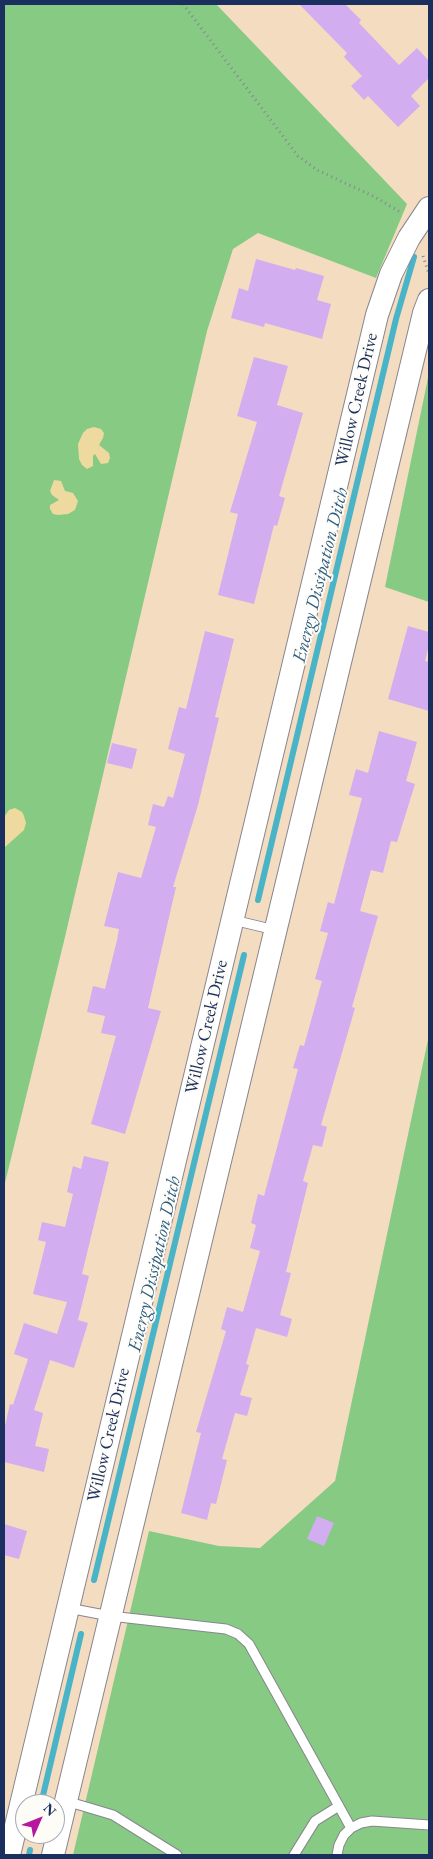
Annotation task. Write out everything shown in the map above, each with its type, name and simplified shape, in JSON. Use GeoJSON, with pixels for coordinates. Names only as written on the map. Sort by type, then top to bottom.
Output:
{"type":"FeatureCollection","features":[{"type":"Feature","properties":{"kind":"street","name":"Willow Creek Drive"},"geometry":{"type":"LineString","coordinates":[[9,1855],[377,315],[391,274],[414,230],[429,208]]}},
{"type":"Feature","properties":{"kind":"street"},"geometry":{"type":"LineString","coordinates":[[53,1855],[424,314],[429,300]]}},
{"type":"Feature","properties":{"kind":"lane"},"geometry":{"type":"LineString","coordinates":[[232,920],[276,930]]}},
{"type":"Feature","properties":{"kind":"lane"},"geometry":{"type":"LineString","coordinates":[[68,1608],[110,1616],[226,1629],[238,1634],[249,1644],[351,1828]]}},
{"type":"Feature","properties":{"kind":"lane"},"geometry":{"type":"LineString","coordinates":[[66,1801],[113,1815],[178,1855]]}},
{"type":"Feature","properties":{"kind":"lane"},"geometry":{"type":"LineString","coordinates":[[294,1855],[314,1821],[339,1806]]}},
{"type":"Feature","properties":{"kind":"lane"},"geometry":{"type":"LineString","coordinates":[[337,1855],[344,1835],[351,1828],[361,1823],[372,1821],[429,1826]]}},
{"type":"Feature","properties":{"kind":"path"},"geometry":{"type":"LineString","coordinates":[[183,4],[298,156],[316,170],[396,209],[410,219],[429,274]]}},
{"type":"Feature","properties":{"kind":"green space"},"geometry":{"type":"Polygon","coordinates":[[[4,4],[216,4],[407,204],[376,278],[258,233],[233,249],[207,331],[64,941],[4,1187],[4,4]]]}},
{"type":"Feature","properties":{"kind":"green space"},"geometry":{"type":"Polygon","coordinates":[[[429,373],[429,602],[385,587],[429,373]]]}},
{"type":"Feature","properties":{"kind":"green space"},"geometry":{"type":"Polygon","coordinates":[[[429,1035],[429,1855],[73,1855],[149,1531],[219,1546],[260,1548],[335,1481],[429,1035]]]}},
{"type":"Feature","properties":{"kind":"sand"},"geometry":{"type":"Polygon","coordinates":[[[94,427],[101,429],[104,433],[99,445],[109,453],[110,458],[108,463],[101,464],[95,454],[93,456],[93,466],[87,469],[79,459],[78,444],[83,433],[87,429],[94,427]]]}},
{"type":"Feature","properties":{"kind":"sand"},"geometry":{"type":"Polygon","coordinates":[[[54,480],[61,481],[65,491],[73,493],[78,501],[75,510],[68,514],[53,514],[50,509],[50,505],[59,500],[50,491],[54,480]]]}},
{"type":"Feature","properties":{"kind":"sand"},"geometry":{"type":"Polygon","coordinates":[[[15,808],[22,812],[26,823],[24,830],[4,848],[4,817],[9,810],[15,808]]]}},
{"type":"Feature","properties":{"kind":"building"},"geometry":{"type":"Polygon","coordinates":[[[299,4],[345,4],[361,20],[359,23],[399,65],[417,48],[429,61],[429,78],[411,96],[420,106],[398,127],[368,96],[364,100],[351,86],[362,76],[344,57],[347,53],[299,4]]]}},
{"type":"Feature","properties":{"kind":"building"},"geometry":{"type":"Polygon","coordinates":[[[256,259],[324,276],[317,300],[331,304],[322,339],[265,323],[264,327],[231,318],[239,288],[248,291],[256,259]]]}},
{"type":"Feature","properties":{"kind":"building"},"geometry":{"type":"Polygon","coordinates":[[[254,357],[288,366],[277,405],[303,413],[279,496],[285,498],[277,526],[274,525],[254,604],[218,595],[238,514],[230,512],[257,422],[237,416],[254,357]]]}},
{"type":"Feature","properties":{"kind":"building"},"geometry":{"type":"Polygon","coordinates":[[[408,626],[429,632],[429,645],[425,661],[429,662],[429,711],[388,699],[408,626]]]}},
{"type":"Feature","properties":{"kind":"building"},"geometry":{"type":"Polygon","coordinates":[[[205,631],[234,639],[215,717],[219,718],[198,805],[173,887],[176,887],[148,1008],[161,1011],[125,1134],[91,1124],[116,1036],[101,1033],[105,1016],[87,1012],[93,986],[105,989],[117,940],[119,929],[104,926],[118,872],[141,878],[156,827],[148,825],[153,804],[164,807],[168,796],[173,798],[185,754],[168,749],[179,707],[186,709],[205,631]]]}},
{"type":"Feature","properties":{"kind":"building"},"geometry":{"type":"Polygon","coordinates":[[[379,731],[417,742],[406,781],[415,784],[397,842],[391,841],[383,873],[371,870],[360,911],[378,916],[352,1007],[355,1008],[321,1125],[327,1127],[322,1147],[313,1145],[303,1181],[308,1183],[286,1272],[291,1273],[280,1315],[292,1319],[287,1337],[256,1328],[246,1364],[249,1365],[240,1395],[252,1398],[247,1416],[235,1413],[222,1459],[227,1460],[216,1504],[211,1503],[207,1520],[181,1513],[201,1433],[196,1432],[226,1331],[221,1329],[227,1307],[243,1312],[260,1251],[250,1248],[256,1225],[251,1223],[258,1194],[264,1196],[298,1069],[293,1068],[300,1045],[304,1046],[322,981],[315,979],[328,933],[320,931],[328,902],[334,904],[362,798],[349,795],[356,769],[368,773],[379,731]]]}},
{"type":"Feature","properties":{"kind":"building"},"geometry":{"type":"Polygon","coordinates":[[[112,743],[137,749],[132,769],[107,763],[112,743]]]}},
{"type":"Feature","properties":{"kind":"building"},"geometry":{"type":"Polygon","coordinates":[[[84,1156],[109,1162],[82,1274],[89,1276],[78,1320],[88,1323],[74,1368],[50,1360],[34,1410],[43,1413],[35,1446],[49,1449],[44,1472],[4,1462],[4,1430],[10,1404],[13,1405],[28,1359],[14,1354],[24,1323],[57,1334],[67,1302],[33,1294],[46,1242],[38,1240],[42,1222],[65,1227],[73,1194],[67,1192],[73,1166],[81,1169],[84,1156]]]}},
{"type":"Feature","properties":{"kind":"building"},"geometry":{"type":"Polygon","coordinates":[[[317,1516],[334,1523],[324,1546],[307,1539],[317,1516]]]}},
{"type":"Feature","properties":{"kind":"building"},"geometry":{"type":"Polygon","coordinates":[[[4,1524],[27,1531],[19,1559],[4,1555],[4,1524]]]}},
{"type":"Feature","properties":{"kind":"waterway","name":"Energy Dissipation Ditch"},"geometry":{"type":"LineString","coordinates":[[258,900],[396,319],[414,257]]}},
{"type":"Feature","properties":{"kind":"waterway","name":"Energy Dissipation Ditch"},"geometry":{"type":"LineString","coordinates":[[94,1580],[244,955]]}},
{"type":"Feature","properties":{"kind":"waterway","name":"Energy Dissipation Ditch"},"geometry":{"type":"LineString","coordinates":[[43,1794],[81,1634]]}},
{"type":"Feature","properties":{"kind":"waterway","name":"Energy Dissipation Ditch"},"geometry":{"type":"LineString","coordinates":[[29,1855],[30,1850]]}}]}
